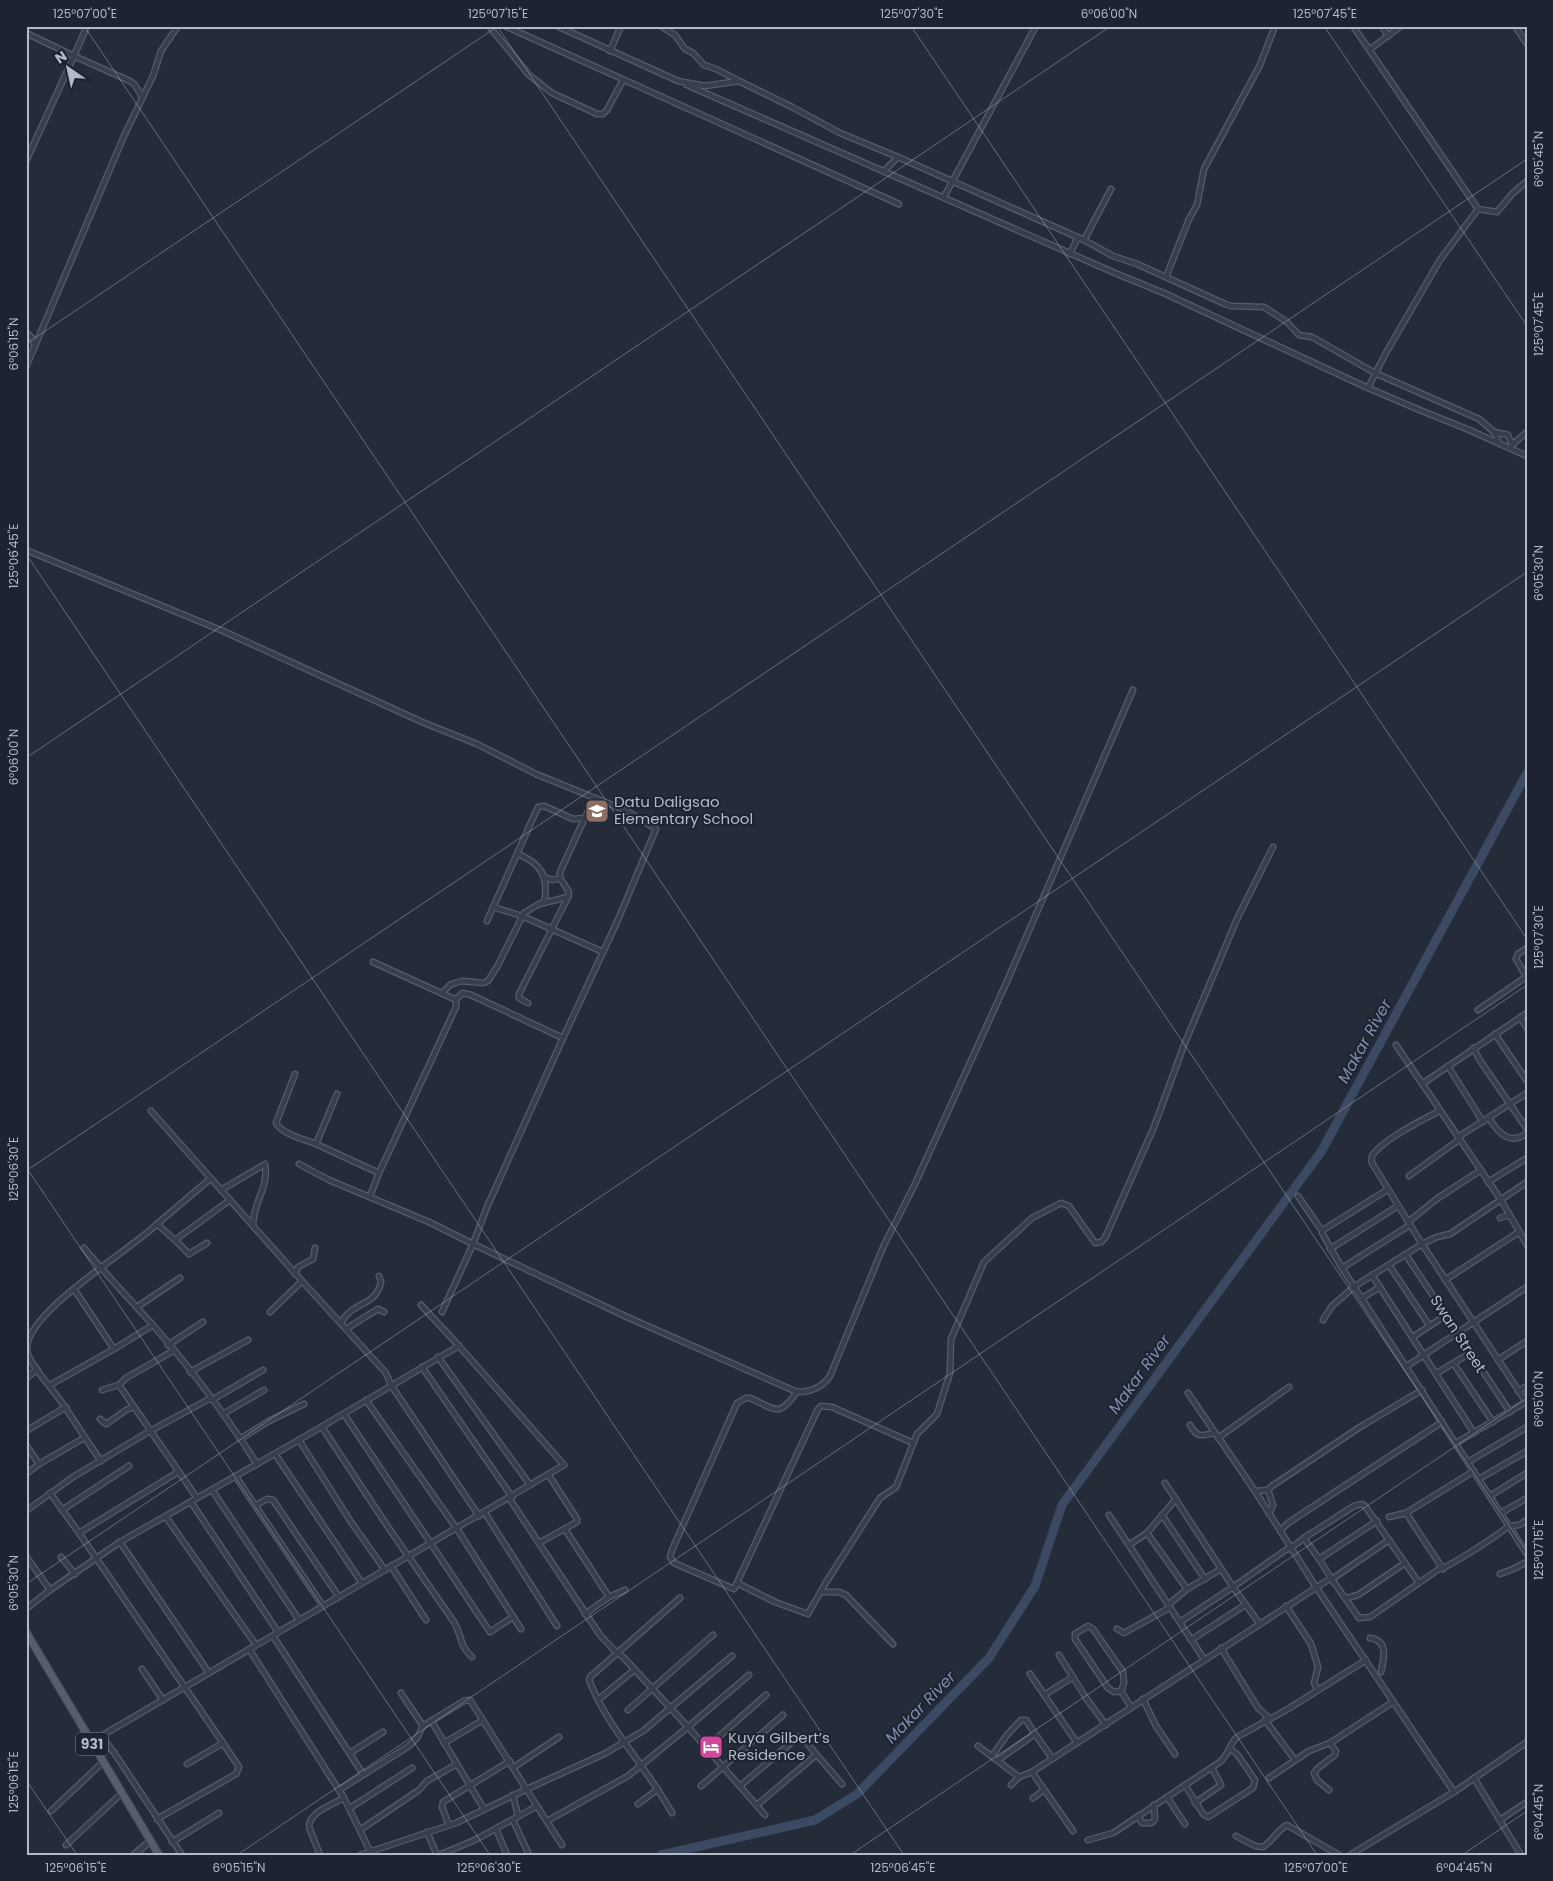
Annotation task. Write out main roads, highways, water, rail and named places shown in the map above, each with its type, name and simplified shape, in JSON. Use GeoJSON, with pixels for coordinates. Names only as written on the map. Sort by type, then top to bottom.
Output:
{"type":"FeatureCollection","features":[{"type":"Feature","properties":{"kind":"main road","name":"931"},"geometry":{"type":"LineString","coordinates":[[26,1632],[159,1855]]}},
{"type":"Feature","properties":{"kind":"waterway","name":"Makar River"},"geometry":{"type":"LineString","coordinates":[[661,1855],[815,1820],[857,1794],[989,1658],[1035,1586],[1062,1505],[1321,1152],[1527,773]]}},
{"type":"Feature","properties":{"kind":"place","name":"Datu Daligsao Elementary School"},"geometry":{"type":"Point","coordinates":[597,811]}},
{"type":"Feature","properties":{"kind":"place","name":"Kuya Gilbert’s Residence"},"geometry":{"type":"Point","coordinates":[711,1747]}}]}
